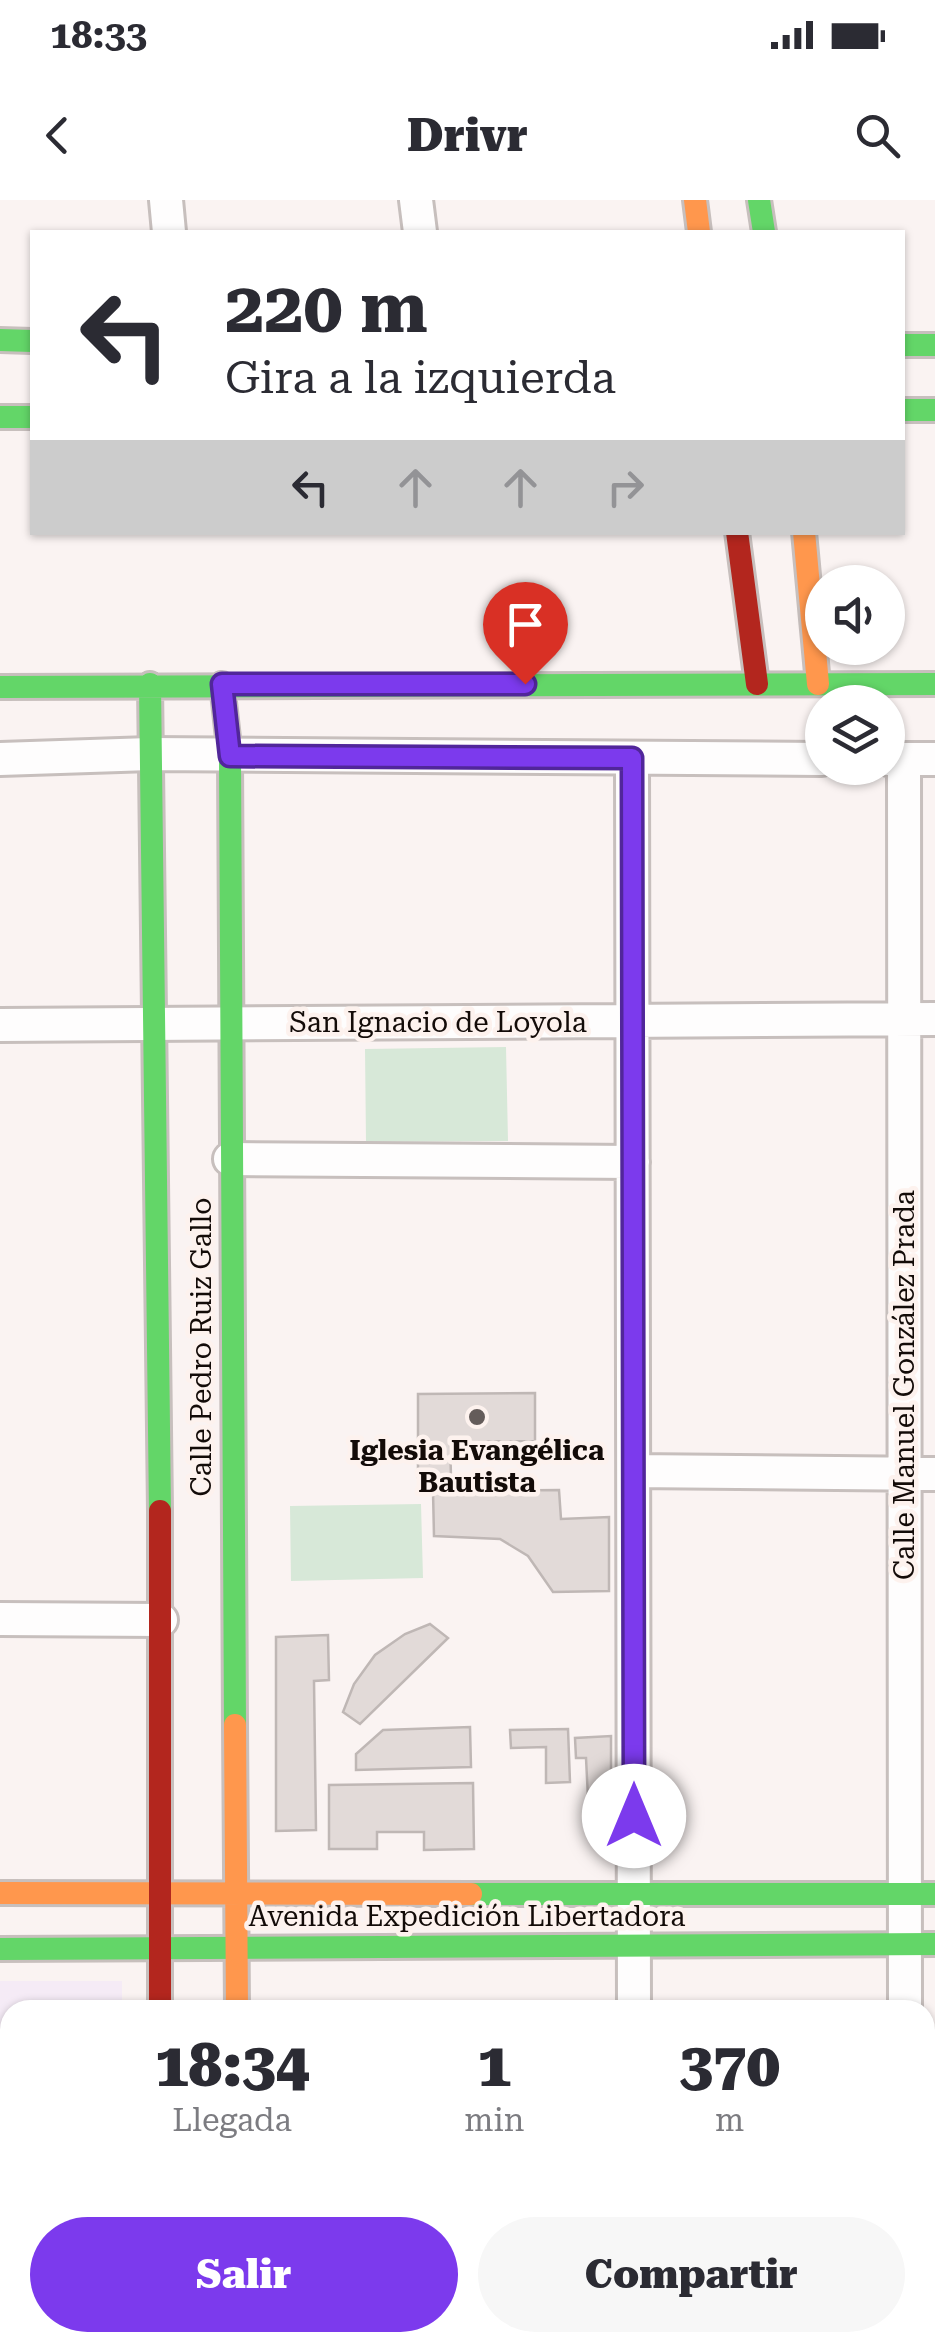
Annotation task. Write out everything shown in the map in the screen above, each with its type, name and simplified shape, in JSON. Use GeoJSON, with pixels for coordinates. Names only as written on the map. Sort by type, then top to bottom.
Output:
{"type":"FeatureCollection","features":[{"type":"Feature","properties":{"kind":"street"},"geometry":{"type":"LineString","coordinates":[[166,200],[169,230]]}},
{"type":"Feature","properties":{"kind":"street"},"geometry":{"type":"LineString","coordinates":[[416,200],[420,230]]}},
{"type":"Feature","properties":{"kind":"street"},"geometry":{"type":"LineString","coordinates":[[694,200],[699,230]]}},
{"type":"Feature","properties":{"kind":"street"},"geometry":{"type":"LineString","coordinates":[[759,200],[764,230]]}},
{"type":"Feature","properties":{"kind":"street"},"geometry":{"type":"LineString","coordinates":[[0,340],[30,341]]}},
{"type":"Feature","properties":{"kind":"street"},"geometry":{"type":"LineString","coordinates":[[905,345],[935,345]]}},
{"type":"Feature","properties":{"kind":"street"},"geometry":{"type":"LineString","coordinates":[[905,410],[935,410]]}},
{"type":"Feature","properties":{"kind":"street"},"geometry":{"type":"LineString","coordinates":[[0,417],[30,416]]}},
{"type":"Feature","properties":{"kind":"street"},"geometry":{"type":"LineString","coordinates":[[737,535],[757,684]]}},
{"type":"Feature","properties":{"kind":"street"},"geometry":{"type":"LineString","coordinates":[[804,535],[818,684]]}},
{"type":"Feature","properties":{"kind":"street","name":"Calle Pedro Ruiz Gallo"},"geometry":{"type":"LineString","coordinates":[[150,684],[161,1620],[160,2000]]}},
{"type":"Feature","properties":{"kind":"street","name":"Calle Pedro Ruiz Gallo"},"geometry":{"type":"LineString","coordinates":[[222,684],[230,756],[237,2000]]}},
{"type":"Feature","properties":{"kind":"street"},"geometry":{"type":"LineString","coordinates":[[0,687],[935,684]]}},
{"type":"Feature","properties":{"kind":"street"},"geometry":{"type":"LineString","coordinates":[[0,759],[150,754],[805,759]]}},
{"type":"Feature","properties":{"kind":"street"},"geometry":{"type":"LineString","coordinates":[[632,758],[634,2000]]}},
{"type":"Feature","properties":{"kind":"street","name":"Calle Manuel González Prada"},"geometry":{"type":"LineString","coordinates":[[907,2000],[921,1944],[920,1474],[902,1018],[909,759]]}},
{"type":"Feature","properties":{"kind":"street","name":"San Ignacio de Loyola"},"geometry":{"type":"LineString","coordinates":[[0,1025],[935,1019]]}},
{"type":"Feature","properties":{"kind":"street"},"geometry":{"type":"LineString","coordinates":[[230,1160],[633,1162]]}},
{"type":"Feature","properties":{"kind":"street"},"geometry":{"type":"LineString","coordinates":[[634,1471],[920,1474]]}},
{"type":"Feature","properties":{"kind":"street"},"geometry":{"type":"LineString","coordinates":[[0,1619],[161,1620]]}},
{"type":"Feature","properties":{"kind":"street","name":"Avenida Expedición Libertadora"},"geometry":{"type":"LineString","coordinates":[[0,1893],[921,1894]]}},
{"type":"Feature","properties":{"kind":"street","name":"Avenida Expedición Libertadora"},"geometry":{"type":"LineString","coordinates":[[0,1949],[921,1944]]}},
{"type":"Feature","properties":{"kind":"shaded area"},"geometry":{"type":"Polygon","coordinates":[[[0,1981],[122,1981],[122,2000],[0,2000],[0,1981]]]}},
{"type":"Feature","properties":{"kind":"green space"},"geometry":{"type":"Polygon","coordinates":[[[506,1047],[508,1141],[366,1142],[365,1049],[506,1047]]]}},
{"type":"Feature","properties":{"kind":"green space"},"geometry":{"type":"Polygon","coordinates":[[[421,1504],[423,1578],[291,1581],[290,1506],[421,1504]]]}},
{"type":"Feature","properties":{"kind":"building","name":"Iglesia Evangélica Bautista"},"geometry":{"type":"Polygon","coordinates":[[[535,1393],[535,1441],[450,1442],[451,1476],[418,1477],[418,1394],[535,1393]]]}},
{"type":"Feature","properties":{"kind":"building"},"geometry":{"type":"Polygon","coordinates":[[[559,1490],[561,1519],[609,1517],[609,1591],[553,1592],[528,1556],[500,1539],[434,1536],[433,1491],[559,1490]]]}},
{"type":"Feature","properties":{"kind":"building"},"geometry":{"type":"Polygon","coordinates":[[[430,1624],[448,1638],[360,1724],[343,1712],[354,1684],[375,1655],[405,1634],[430,1624]]]}},
{"type":"Feature","properties":{"kind":"building"},"geometry":{"type":"Polygon","coordinates":[[[328,1635],[329,1680],[314,1681],[316,1830],[276,1831],[276,1637],[328,1635]]]}},
{"type":"Feature","properties":{"kind":"building"},"geometry":{"type":"Polygon","coordinates":[[[470,1727],[471,1767],[356,1770],[356,1754],[383,1730],[470,1727]]]}},
{"type":"Feature","properties":{"kind":"building"},"geometry":{"type":"Polygon","coordinates":[[[568,1729],[570,1782],[546,1783],[546,1747],[511,1748],[510,1730],[568,1729]]]}},
{"type":"Feature","properties":{"kind":"building"},"geometry":{"type":"Polygon","coordinates":[[[611,1736],[611,1797],[588,1798],[586,1758],[576,1758],[575,1738],[611,1736]]]}},
{"type":"Feature","properties":{"kind":"building"},"geometry":{"type":"Polygon","coordinates":[[[473,1783],[474,1849],[424,1850],[424,1832],[377,1832],[377,1849],[329,1849],[329,1785],[473,1783]]]}},
{"type":"Feature","properties":{"kind":"traffic: fast"},"geometry":{"type":"LineString","coordinates":[[759,200],[764,230]]}},
{"type":"Feature","properties":{"kind":"traffic: fast"},"geometry":{"type":"LineString","coordinates":[[0,340],[30,341]]}},
{"type":"Feature","properties":{"kind":"traffic: fast"},"geometry":{"type":"LineString","coordinates":[[905,345],[935,345]]}},
{"type":"Feature","properties":{"kind":"traffic: fast"},"geometry":{"type":"LineString","coordinates":[[905,410],[935,410]]}},
{"type":"Feature","properties":{"kind":"traffic: fast"},"geometry":{"type":"LineString","coordinates":[[0,417],[30,417]]}},
{"type":"Feature","properties":{"kind":"traffic: fast"},"geometry":{"type":"LineString","coordinates":[[150,684],[160,1511]]}},
{"type":"Feature","properties":{"kind":"traffic: fast"},"geometry":{"type":"LineString","coordinates":[[222,684],[230,756],[235,1725]]}},
{"type":"Feature","properties":{"kind":"traffic: fast"},"geometry":{"type":"LineString","coordinates":[[0,687],[935,684]]}},
{"type":"Feature","properties":{"kind":"traffic: fast"},"geometry":{"type":"LineString","coordinates":[[471,1894],[935,1894]]}},
{"type":"Feature","properties":{"kind":"traffic: fast"},"geometry":{"type":"LineString","coordinates":[[0,1949],[935,1944]]}},
{"type":"Feature","properties":{"kind":"traffic: slow"},"geometry":{"type":"LineString","coordinates":[[695,200],[699,230]]}},
{"type":"Feature","properties":{"kind":"traffic: slow"},"geometry":{"type":"LineString","coordinates":[[804,535],[818,684]]}},
{"type":"Feature","properties":{"kind":"traffic: slow"},"geometry":{"type":"LineString","coordinates":[[235,1725],[237,2000]]}},
{"type":"Feature","properties":{"kind":"traffic: slow"},"geometry":{"type":"LineString","coordinates":[[0,1893],[471,1894]]}},
{"type":"Feature","properties":{"kind":"traffic: jam"},"geometry":{"type":"LineString","coordinates":[[737,535],[757,684]]}},
{"type":"Feature","properties":{"kind":"traffic: jam"},"geometry":{"type":"LineString","coordinates":[[160,1511],[160,2000]]}},
{"type":"Feature","properties":{"kind":"place","name":"Iglesia Evangélica Bautista"},"geometry":{"type":"Point","coordinates":[477,1417]}},
{"type":"Feature","properties":{"kind":"route"},"geometry":{"type":"LineString","coordinates":[[525,684],[222,684],[230,756],[632,758],[634,1816]]}}]}
